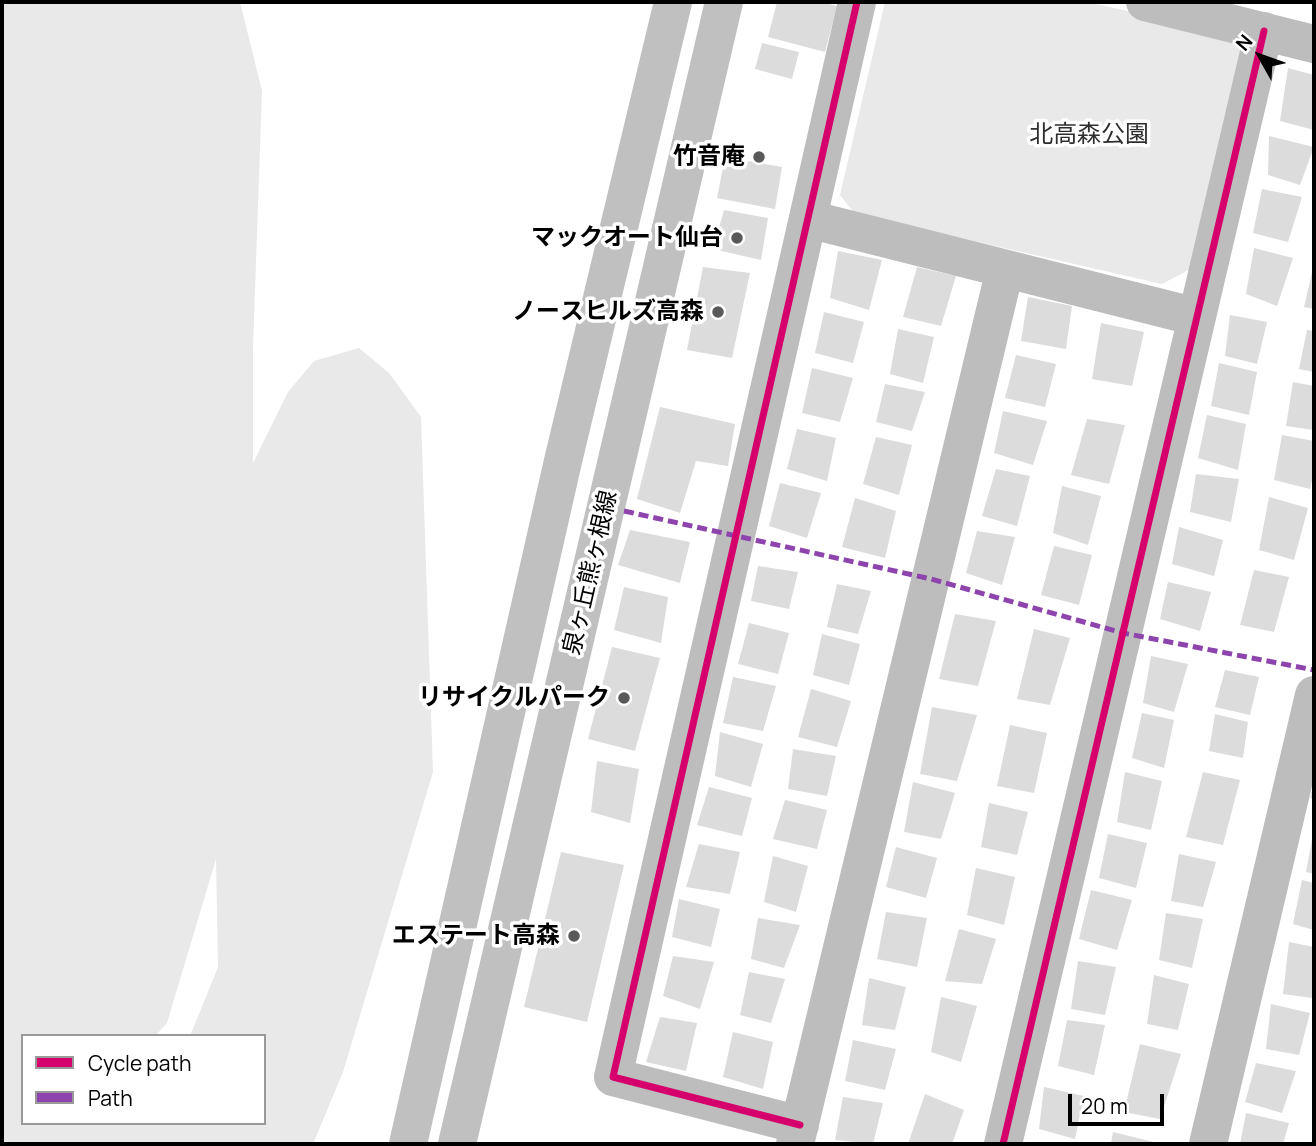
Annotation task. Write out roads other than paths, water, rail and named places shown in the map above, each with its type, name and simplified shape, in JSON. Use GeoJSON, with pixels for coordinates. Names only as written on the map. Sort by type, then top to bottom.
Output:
{"type":"FeatureCollection","features":[{"type":"Feature","properties":{"kind":"main road"},"geometry":{"type":"LineString","coordinates":[[408,1144],[566,448],[673,2]]}},
{"type":"Feature","properties":{"kind":"main road","name":"泉ヶ丘熊ヶ根線"},"geometry":{"type":"LineString","coordinates":[[457,1144],[724,2]]}},
{"type":"Feature","properties":{"kind":"street"},"geometry":{"type":"LineString","coordinates":[[857,2],[613,1077],[798,1135],[1005,269]]}},
{"type":"Feature","properties":{"kind":"street"},"geometry":{"type":"LineString","coordinates":[[1145,2],[1314,44]]}},
{"type":"Feature","properties":{"kind":"street"},"geometry":{"type":"LineString","coordinates":[[1003,1144],[1264,31]]}},
{"type":"Feature","properties":{"kind":"street"},"geometry":{"type":"LineString","coordinates":[[808,219],[1197,317]]}},
{"type":"Feature","properties":{"kind":"street"},"geometry":{"type":"LineString","coordinates":[[1208,1144],[1314,695]]}},
{"type":"Feature","properties":{"kind":"place","name":"竹音庵"},"geometry":{"type":"Point","coordinates":[759,157]}},
{"type":"Feature","properties":{"kind":"place","name":"マックオート仙台"},"geometry":{"type":"Point","coordinates":[737,238]}},
{"type":"Feature","properties":{"kind":"place","name":"ノースヒルズ高森"},"geometry":{"type":"Point","coordinates":[718,312]}},
{"type":"Feature","properties":{"kind":"place","name":"リサイクルパーク"},"geometry":{"type":"Point","coordinates":[624,698]}},
{"type":"Feature","properties":{"kind":"place","name":"エステート高森"},"geometry":{"type":"Point","coordinates":[574,936]}},
{"type":"Feature","properties":{"kind":"park label","name":"北高森公園"},"geometry":{"type":"Point","coordinates":[1089,135]}}]}
